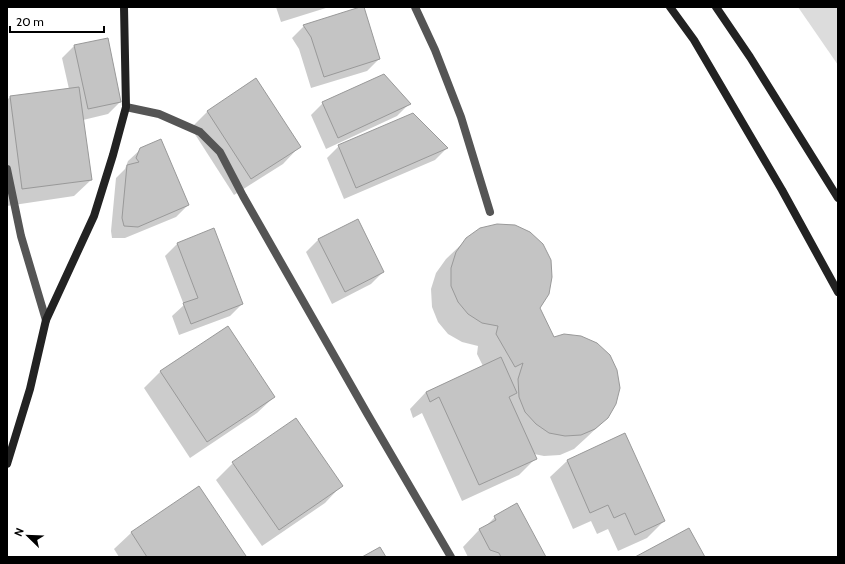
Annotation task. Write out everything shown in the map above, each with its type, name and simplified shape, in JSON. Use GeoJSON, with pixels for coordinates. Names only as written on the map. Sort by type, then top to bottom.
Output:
{"type":"FeatureCollection","features":[{"type":"Feature","properties":{"kind":"main road"},"geometry":{"type":"LineString","coordinates":[[7,464],[30,389],[46,320],[94,216],[113,156],[126,107],[124,7]]}},
{"type":"Feature","properties":{"kind":"main road"},"geometry":{"type":"LineString","coordinates":[[670,7],[694,40],[782,190],[838,292]]}},
{"type":"Feature","properties":{"kind":"main road"},"geometry":{"type":"LineString","coordinates":[[716,7],[750,57],[838,198]]}},
{"type":"Feature","properties":{"kind":"street"},"geometry":{"type":"LineString","coordinates":[[415,7],[436,50],[462,117],[490,212]]}},
{"type":"Feature","properties":{"kind":"street"},"geometry":{"type":"LineString","coordinates":[[126,107],[159,114],[200,132],[220,152],[243,196],[451,557]]}},
{"type":"Feature","properties":{"kind":"street"},"geometry":{"type":"LineString","coordinates":[[7,169],[21,236],[46,320]]}},
{"type":"Feature","properties":{"kind":"shaded area"},"geometry":{"type":"Polygon","coordinates":[[[798,7],[838,7],[838,65],[798,7]]]}},
{"type":"Feature","properties":{"kind":"building"},"geometry":{"type":"Polygon","coordinates":[[[364,7],[380,59],[324,77],[311,37],[303,25],[364,7]]]}},
{"type":"Feature","properties":{"kind":"building"},"geometry":{"type":"Polygon","coordinates":[[[108,38],[121,102],[88,109],[74,45],[108,38]]]}},
{"type":"Feature","properties":{"kind":"building"},"geometry":{"type":"Polygon","coordinates":[[[384,74],[411,104],[338,138],[322,102],[384,74]]]}},
{"type":"Feature","properties":{"kind":"building"},"geometry":{"type":"Polygon","coordinates":[[[256,78],[301,147],[251,179],[207,111],[256,78]]]}},
{"type":"Feature","properties":{"kind":"building"},"geometry":{"type":"Polygon","coordinates":[[[79,87],[92,180],[22,189],[10,96],[79,87]]]}},
{"type":"Feature","properties":{"kind":"building"},"geometry":{"type":"Polygon","coordinates":[[[413,113],[448,148],[356,188],[338,145],[413,113]]]}},
{"type":"Feature","properties":{"kind":"building"},"geometry":{"type":"Polygon","coordinates":[[[161,139],[189,205],[138,227],[124,226],[122,218],[127,165],[139,162],[136,158],[140,148],[161,139]]]}},
{"type":"Feature","properties":{"kind":"building"},"geometry":{"type":"Polygon","coordinates":[[[358,219],[384,272],[345,292],[318,239],[358,219]]]}},
{"type":"Feature","properties":{"kind":"building"},"geometry":{"type":"Polygon","coordinates":[[[497,224],[515,225],[530,232],[543,244],[551,260],[552,277],[549,294],[540,308],[554,337],[564,334],[581,336],[597,343],[610,355],[617,370],[620,388],[616,404],[608,418],[595,429],[581,435],[565,436],[549,433],[536,424],[525,412],[519,397],[518,379],[523,363],[515,367],[496,334],[498,326],[482,323],[468,314],[458,302],[451,286],[451,268],[456,252],[466,238],[480,228],[497,224]]]}},
{"type":"Feature","properties":{"kind":"building"},"geometry":{"type":"Polygon","coordinates":[[[214,228],[243,304],[191,324],[183,303],[198,298],[177,243],[214,228]]]}},
{"type":"Feature","properties":{"kind":"building"},"geometry":{"type":"Polygon","coordinates":[[[228,326],[275,397],[207,442],[160,371],[228,326]]]}},
{"type":"Feature","properties":{"kind":"building"},"geometry":{"type":"Polygon","coordinates":[[[501,357],[517,393],[509,397],[537,459],[479,485],[439,397],[430,402],[426,392],[501,357]]]}},
{"type":"Feature","properties":{"kind":"building"},"geometry":{"type":"Polygon","coordinates":[[[296,418],[343,486],[279,530],[232,462],[296,418]]]}},
{"type":"Feature","properties":{"kind":"building"},"geometry":{"type":"Polygon","coordinates":[[[625,433],[665,521],[635,535],[625,513],[614,518],[608,505],[590,513],[567,460],[625,433]]]}},
{"type":"Feature","properties":{"kind":"building"},"geometry":{"type":"Polygon","coordinates":[[[199,486],[246,556],[147,557],[131,532],[199,486]]]}},
{"type":"Feature","properties":{"kind":"building"},"geometry":{"type":"Polygon","coordinates":[[[517,503],[546,557],[501,557],[499,553],[490,550],[479,529],[496,520],[494,516],[517,503]]]}},
{"type":"Feature","properties":{"kind":"building"},"geometry":{"type":"Polygon","coordinates":[[[689,528],[705,557],[635,557],[689,528]]]}},
{"type":"Feature","properties":{"kind":"building"},"geometry":{"type":"Polygon","coordinates":[[[380,547],[386,557],[362,557],[380,547]]]}}]}
